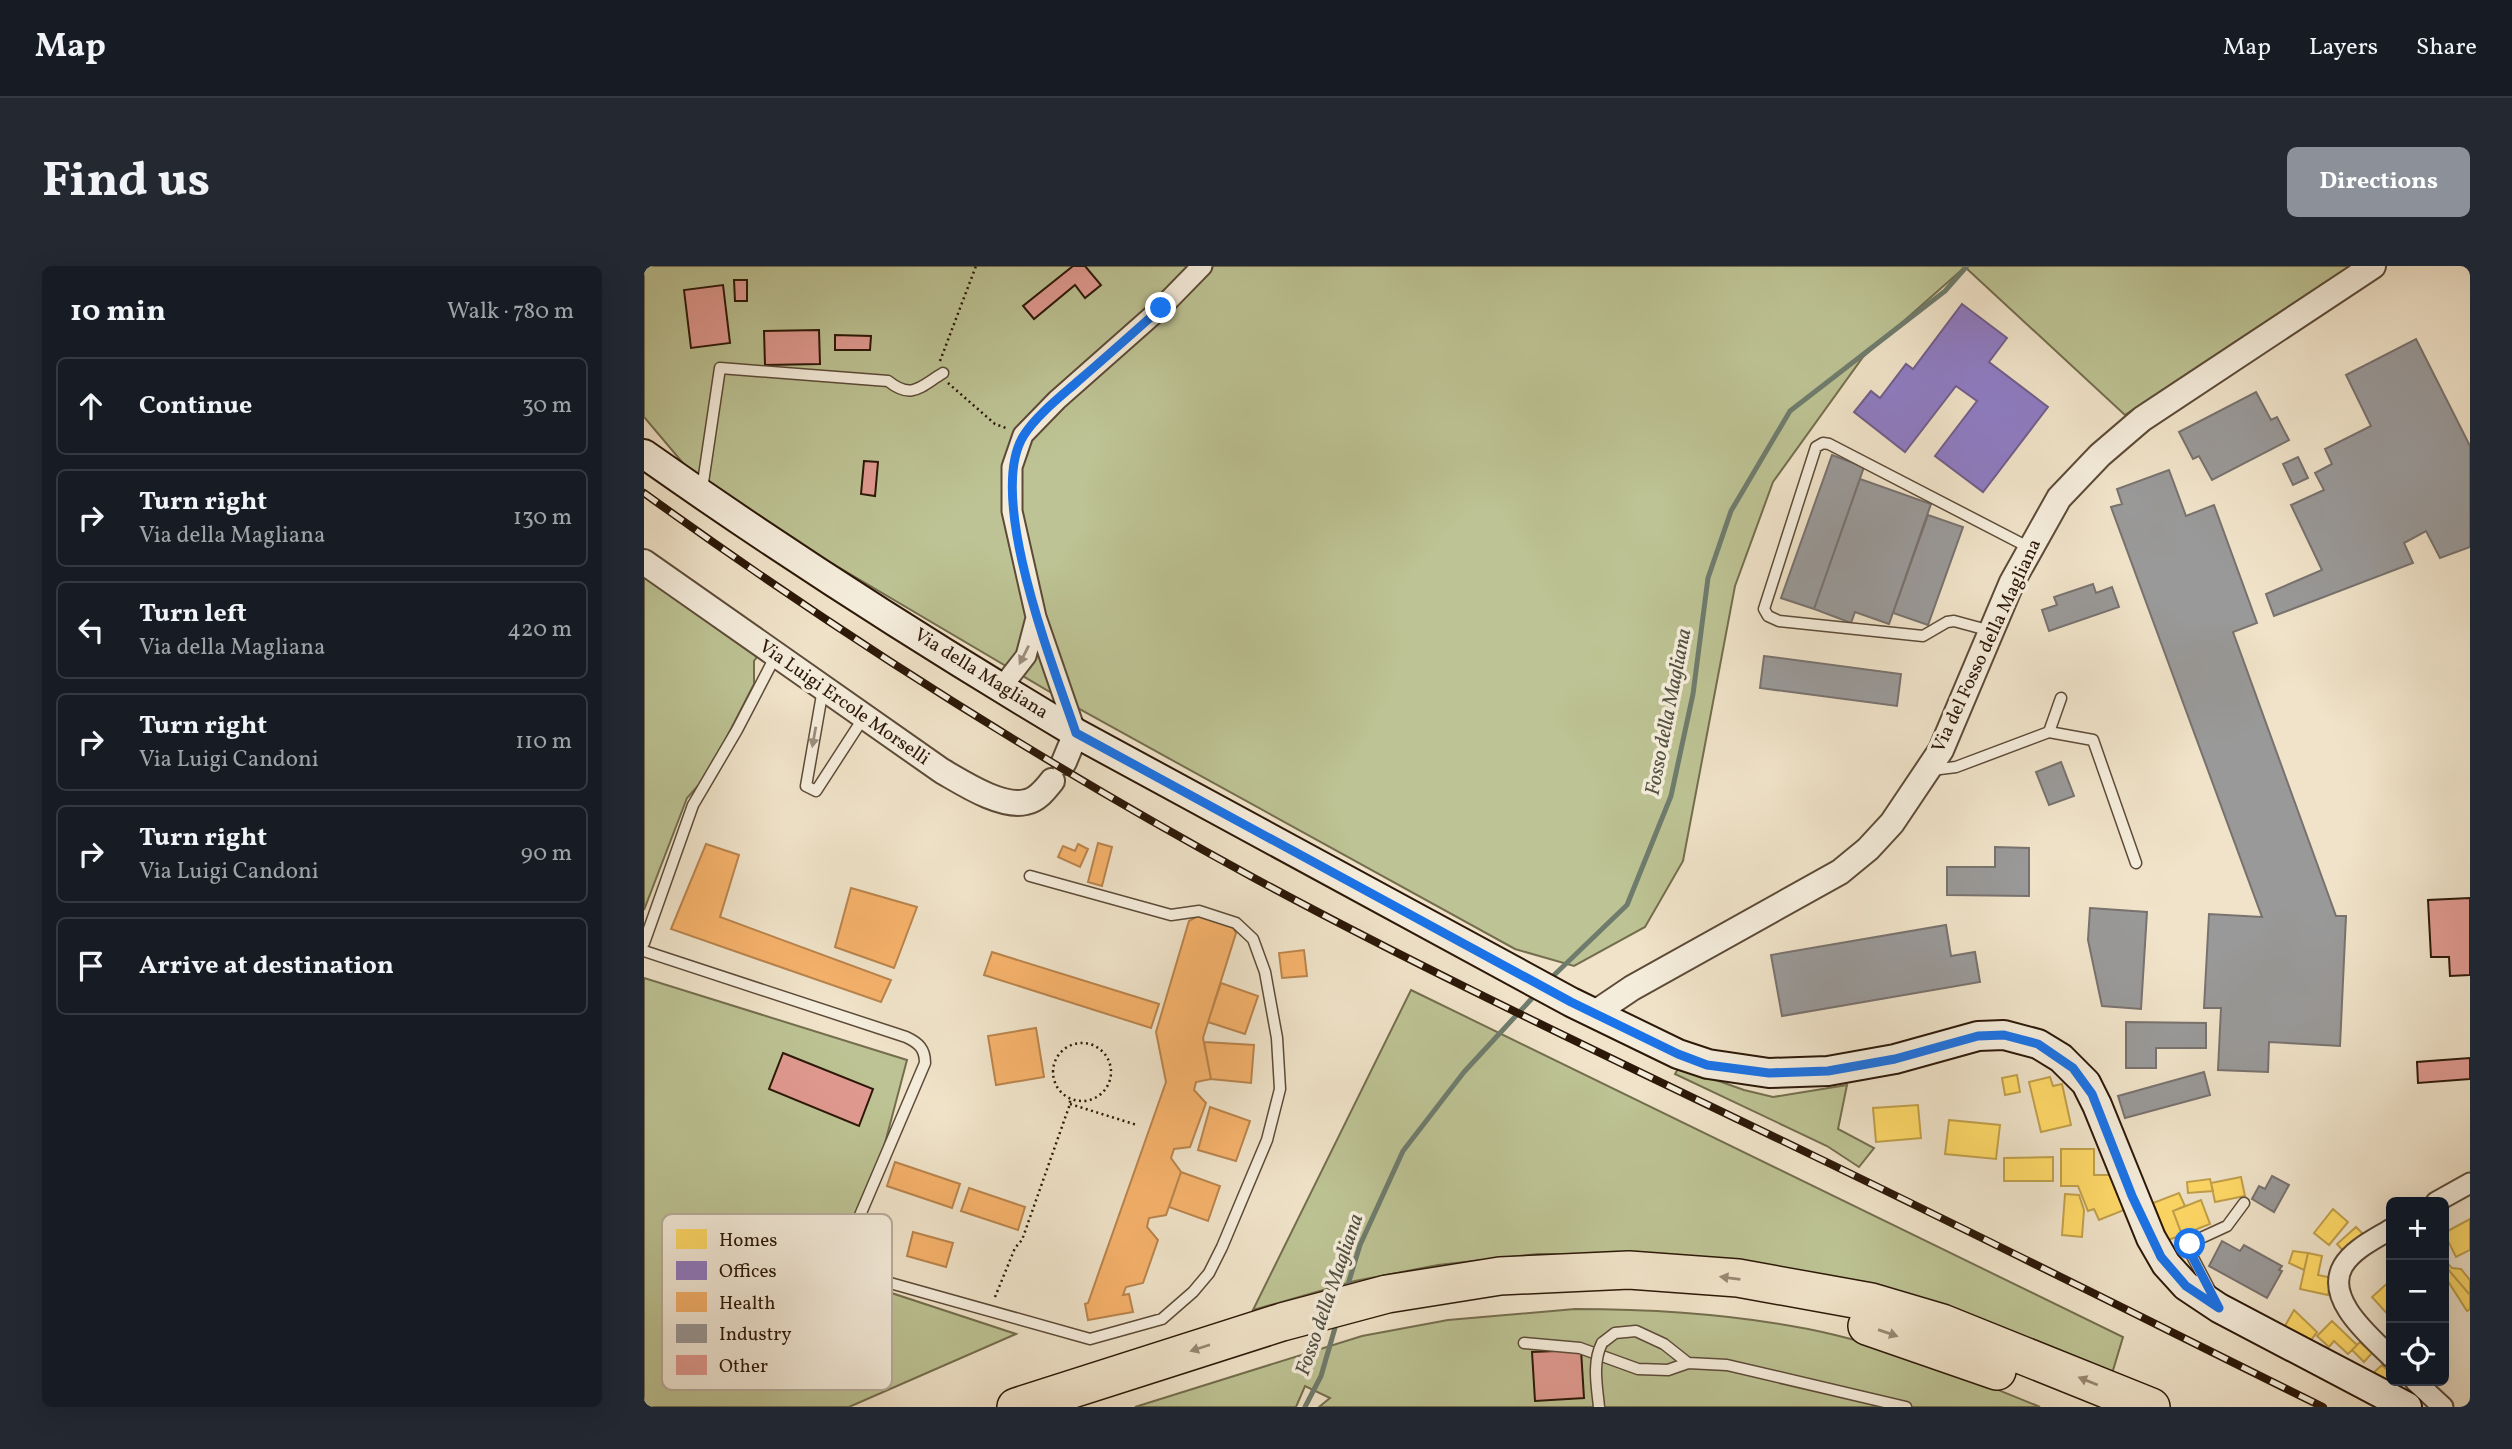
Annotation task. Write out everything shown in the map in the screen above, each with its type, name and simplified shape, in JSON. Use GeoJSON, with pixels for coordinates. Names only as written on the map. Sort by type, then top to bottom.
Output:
{"type":"FeatureCollection","features":[{"type":"Feature","properties":{"kind":"highway"},"geometry":{"type":"LineString","coordinates":[[1016,1407],[1282,1322],[1387,1294],[1500,1276],[1597,1270],[1732,1302],[1800,1311],[1868,1326],[1984,1366],[2085,1407]]}},
{"type":"Feature","properties":{"kind":"highway"},"geometry":{"type":"LineString","coordinates":[[1095,1407],[1326,1334],[1421,1310],[1652,1283],[1738,1278],[1871,1302],[1942,1323],[2151,1407]]}},
{"type":"Feature","properties":{"kind":"main road","name":"Via della Magliana"},"geometry":{"type":"LineString","coordinates":[[644,454],[701,494],[1001,688],[1076,733],[1583,1008],[1678,1054],[1707,1065],[1769,1073],[1828,1071],[1991,1034],[2014,1036],[2038,1044],[2073,1068],[2092,1094],[2132,1196],[2161,1257],[2186,1286],[2219,1308],[2407,1407]]}},
{"type":"Feature","properties":{"kind":"street"},"geometry":{"type":"LineString","coordinates":[[1076,733],[1036,617],[1012,511],[1012,467],[1023,435],[1057,400],[1161,308],[1202,266]]}},
{"type":"Feature","properties":{"kind":"street","name":"Via del Fosso della Magliana"},"geometry":{"type":"LineString","coordinates":[[1583,1008],[1632,988],[1840,872],[1868,849],[1892,823],[1941,750],[2012,582],[2059,498],[2100,455],[2142,419],[2373,266]]}},
{"type":"Feature","properties":{"kind":"street","name":"Via Luigi Ercole Morselli"},"geometry":{"type":"LineString","coordinates":[[644,562],[942,771],[985,795],[1024,803],[1043,792],[1058,771],[1076,733]]}},
{"type":"Feature","properties":{"kind":"street"},"geometry":{"type":"LineString","coordinates":[[1001,688],[1026,656],[1036,617]]}},
{"type":"Feature","properties":{"kind":"street"},"geometry":{"type":"LineString","coordinates":[[2444,1197],[2470,1183]]}},
{"type":"Feature","properties":{"kind":"street"},"geometry":{"type":"LineString","coordinates":[[2386,1232],[2349,1258],[2342,1268],[2340,1281],[2343,1300],[2349,1312],[2386,1352]]}},
{"type":"Feature","properties":{"kind":"street"},"geometry":{"type":"LineString","coordinates":[[2420,1386],[2443,1407]]}},
{"type":"Feature","properties":{"kind":"lane"},"geometry":{"type":"LineString","coordinates":[[701,494],[720,368],[888,381],[900,391],[909,392],[943,373]]}},
{"type":"Feature","properties":{"kind":"lane"},"geometry":{"type":"LineString","coordinates":[[1991,631],[1954,621],[1947,622],[1923,636],[1779,621],[1768,616],[1764,609],[1816,447],[1829,443],[2030,548]]}},
{"type":"Feature","properties":{"kind":"lane"},"geometry":{"type":"LineString","coordinates":[[644,943],[693,805],[737,730],[776,654]]}},
{"type":"Feature","properties":{"kind":"lane"},"geometry":{"type":"LineString","coordinates":[[823,688],[806,786],[816,791],[864,717]]}},
{"type":"Feature","properties":{"kind":"lane"},"geometry":{"type":"LineString","coordinates":[[2049,732],[2061,698]]}},
{"type":"Feature","properties":{"kind":"lane"},"geometry":{"type":"LineString","coordinates":[[1928,770],[1956,767],[2049,732],[2093,740],[2136,863]]}},
{"type":"Feature","properties":{"kind":"lane"},"geometry":{"type":"LineString","coordinates":[[892,1284],[1090,1339],[1162,1320],[1193,1292],[1209,1273],[1267,1140],[1280,1088],[1278,1038],[1265,972],[1253,939],[1236,923],[1199,911],[1171,915],[1030,876]]}},
{"type":"Feature","properties":{"kind":"lane"},"geometry":{"type":"LineString","coordinates":[[644,951],[906,1037],[925,1052],[925,1063],[861,1214]]}},
{"type":"Feature","properties":{"kind":"lane"},"geometry":{"type":"LineString","coordinates":[[2219,1308],[2190,1252],[2190,1244],[2227,1226],[2244,1203]]}},
{"type":"Feature","properties":{"kind":"lane"},"geometry":{"type":"LineString","coordinates":[[1599,1407],[1596,1368],[1598,1350],[1602,1343],[1615,1333],[1636,1331],[1664,1344],[1688,1363]]}},
{"type":"Feature","properties":{"kind":"lane"},"geometry":{"type":"LineString","coordinates":[[1524,1343],[1580,1348],[1638,1369],[1668,1370],[1688,1363],[1727,1364],[1906,1407]]}},
{"type":"Feature","properties":{"kind":"path"},"geometry":{"type":"LineString","coordinates":[[976,266],[940,361],[945,381],[995,424],[1023,435]]}},
{"type":"Feature","properties":{"kind":"path"},"geometry":{"type":"LineString","coordinates":[[990,1311],[1015,1248],[1022,1240],[1070,1104],[1070,1098],[1057,1087],[1054,1079],[1053,1071],[1058,1055],[1071,1044],[1079,1042],[1095,1045],[1108,1056],[1111,1064],[1110,1081],[1094,1099],[1086,1101],[1070,1098]]}},
{"type":"Feature","properties":{"kind":"path"},"geometry":{"type":"LineString","coordinates":[[1070,1104],[1137,1125]]}},
{"type":"Feature","properties":{"kind":"green space"},"geometry":{"type":"Polygon","coordinates":[[[644,266],[2351,266],[2125,415],[1965,267],[1863,357],[1773,482],[1735,586],[1683,861],[1645,927],[1574,966],[1515,949],[1072,705],[704,488],[644,417],[644,266]]]}},
{"type":"Feature","properties":{"kind":"green space"},"geometry":{"type":"Polygon","coordinates":[[[644,571],[759,654],[754,661],[754,684],[713,764],[687,798],[644,910],[644,571]]]}},
{"type":"Feature","properties":{"kind":"green space"},"geometry":{"type":"Polygon","coordinates":[[[644,978],[907,1060],[866,1214],[662,1214],[662,1390],[888,1390],[849,1407],[644,1407],[644,978]]]}},
{"type":"Feature","properties":{"kind":"green space"},"geometry":{"type":"Polygon","coordinates":[[[1411,990],[2123,1337],[2111,1377],[1636,1255],[1538,1254],[1438,1265],[1355,1281],[1253,1310],[1411,990]]]}},
{"type":"Feature","properties":{"kind":"green space"},"geometry":{"type":"Polygon","coordinates":[[[1679,1067],[1744,1090],[1773,1097],[1847,1085],[1838,1129],[1874,1148],[1859,1167],[1827,1146],[1675,1074],[1679,1067]]]}},
{"type":"Feature","properties":{"kind":"green space"},"geometry":{"type":"Polygon","coordinates":[[[892,1293],[1016,1334],[892,1388],[892,1293]]]}},
{"type":"Feature","properties":{"kind":"green space"},"geometry":{"type":"Polygon","coordinates":[[[1575,1309],[1692,1313],[1808,1329],[1897,1353],[2040,1407],[1319,1407],[1330,1398],[1305,1386],[1296,1407],[1135,1407],[1362,1336],[1448,1320],[1575,1309]]]}},
{"type":"Feature","properties":{"kind":"building: Homes"},"geometry":{"type":"Polygon","coordinates":[[[2017,1075],[2020,1092],[2005,1095],[2002,1078],[2017,1075]]]}},
{"type":"Feature","properties":{"kind":"building: Homes"},"geometry":{"type":"Polygon","coordinates":[[[2050,1077],[2053,1086],[2062,1084],[2071,1125],[2041,1132],[2029,1082],[2050,1077]]]}},
{"type":"Feature","properties":{"kind":"building: Homes"},"geometry":{"type":"Polygon","coordinates":[[[1918,1105],[1921,1138],[1876,1142],[1873,1108],[1918,1105]]]}},
{"type":"Feature","properties":{"kind":"building: Homes"},"geometry":{"type":"Polygon","coordinates":[[[1949,1120],[2000,1125],[1996,1159],[1945,1154],[1949,1120]]]}},
{"type":"Feature","properties":{"kind":"building: Homes"},"geometry":{"type":"Polygon","coordinates":[[[2061,1149],[2094,1149],[2094,1175],[2110,1175],[2124,1210],[2099,1220],[2094,1209],[2088,1211],[2078,1186],[2061,1186],[2061,1149]]]}},
{"type":"Feature","properties":{"kind":"building: Homes"},"geometry":{"type":"Polygon","coordinates":[[[2053,1157],[2053,1181],[2004,1181],[2004,1158],[2053,1157]]]}},
{"type":"Feature","properties":{"kind":"building: Homes"},"geometry":{"type":"Polygon","coordinates":[[[2241,1177],[2245,1196],[2215,1202],[2211,1183],[2241,1177]]]}},
{"type":"Feature","properties":{"kind":"building: Homes"},"geometry":{"type":"Polygon","coordinates":[[[2210,1179],[2213,1191],[2188,1193],[2187,1182],[2210,1179]]]}},
{"type":"Feature","properties":{"kind":"building: Homes"},"geometry":{"type":"Polygon","coordinates":[[[2179,1193],[2185,1206],[2173,1211],[2182,1235],[2168,1240],[2153,1203],[2179,1193]]]}},
{"type":"Feature","properties":{"kind":"building: Homes"},"geometry":{"type":"Polygon","coordinates":[[[2065,1194],[2079,1195],[2084,1210],[2082,1237],[2062,1235],[2065,1194]]]}},
{"type":"Feature","properties":{"kind":"building: Homes"},"geometry":{"type":"Polygon","coordinates":[[[2201,1200],[2210,1224],[2182,1235],[2173,1211],[2201,1200]]]}},
{"type":"Feature","properties":{"kind":"building: Homes"},"geometry":{"type":"Polygon","coordinates":[[[2333,1209],[2348,1222],[2329,1245],[2314,1233],[2333,1209]]]}},
{"type":"Feature","properties":{"kind":"building: Homes"},"geometry":{"type":"Polygon","coordinates":[[[2470,1219],[2470,1250],[2456,1257],[2449,1243],[2449,1230],[2470,1219]]]}},
{"type":"Feature","properties":{"kind":"building: Homes"},"geometry":{"type":"Polygon","coordinates":[[[2356,1227],[2364,1235],[2345,1253],[2337,1244],[2356,1227]]]}},
{"type":"Feature","properties":{"kind":"building: Homes"},"geometry":{"type":"Polygon","coordinates":[[[2293,1251],[2308,1253],[2304,1270],[2289,1263],[2293,1251]]]}},
{"type":"Feature","properties":{"kind":"building: Homes"},"geometry":{"type":"Polygon","coordinates":[[[2308,1253],[2322,1256],[2318,1275],[2332,1278],[2328,1295],[2300,1289],[2308,1253]]]}},
{"type":"Feature","properties":{"kind":"building: Homes"},"geometry":{"type":"Polygon","coordinates":[[[2449,1265],[2461,1269],[2470,1280],[2470,1295],[2449,1271],[2449,1265]]]}},
{"type":"Feature","properties":{"kind":"building: Homes"},"geometry":{"type":"Polygon","coordinates":[[[2449,1270],[2470,1295],[2470,1309],[2467,1311],[2449,1283],[2449,1270]]]}},
{"type":"Feature","properties":{"kind":"building: Homes"},"geometry":{"type":"Polygon","coordinates":[[[2386,1284],[2386,1312],[2372,1297],[2386,1284]]]}},
{"type":"Feature","properties":{"kind":"building: Homes"},"geometry":{"type":"Polygon","coordinates":[[[2294,1310],[2317,1332],[2306,1347],[2281,1333],[2294,1310]]]}},
{"type":"Feature","properties":{"kind":"building: Homes"},"geometry":{"type":"Polygon","coordinates":[[[2332,1321],[2357,1345],[2348,1354],[2334,1341],[2329,1347],[2317,1336],[2332,1321]]]}},
{"type":"Feature","properties":{"kind":"building: Homes"},"geometry":{"type":"Polygon","coordinates":[[[2360,1342],[2372,1353],[2364,1362],[2352,1350],[2360,1342]]]}},
{"type":"Feature","properties":{"kind":"building: Homes"},"geometry":{"type":"Polygon","coordinates":[[[2382,1365],[2386,1369],[2386,1384],[2370,1376],[2382,1365]]]}},
{"type":"Feature","properties":{"kind":"building: Offices"},"geometry":{"type":"Polygon","coordinates":[[[1962,304],[2007,338],[1989,362],[2048,407],[1983,492],[1935,456],[1977,401],[1956,386],[1905,452],[1854,412],[1871,391],[1880,398],[1906,364],[1913,369],[1962,304]]]}},
{"type":"Feature","properties":{"kind":"building: Health"},"geometry":{"type":"Polygon","coordinates":[[[1098,843],[1112,847],[1102,886],[1088,882],[1098,843]]]}},
{"type":"Feature","properties":{"kind":"building: Health"},"geometry":{"type":"Polygon","coordinates":[[[706,844],[739,855],[720,917],[891,980],[881,1002],[671,929],[706,844]]]}},
{"type":"Feature","properties":{"kind":"building: Health"},"geometry":{"type":"Polygon","coordinates":[[[1078,844],[1088,849],[1080,867],[1058,857],[1063,846],[1075,851],[1078,844]]]}},
{"type":"Feature","properties":{"kind":"building: Health"},"geometry":{"type":"Polygon","coordinates":[[[851,888],[917,907],[894,968],[835,947],[851,888]]]}},
{"type":"Feature","properties":{"kind":"building: Health"},"geometry":{"type":"Polygon","coordinates":[[[1200,915],[1231,924],[1236,933],[1203,1038],[1211,1079],[1196,1082],[1194,1090],[1206,1103],[1190,1147],[1174,1149],[1171,1158],[1181,1172],[1166,1215],[1149,1218],[1147,1227],[1158,1240],[1143,1283],[1126,1287],[1123,1295],[1129,1294],[1133,1312],[1088,1320],[1085,1304],[1088,1303],[1166,1082],[1156,1032],[1189,921],[1200,915]]]}},
{"type":"Feature","properties":{"kind":"building: Health"},"geometry":{"type":"Polygon","coordinates":[[[1304,950],[1307,976],[1282,978],[1279,953],[1304,950]]]}},
{"type":"Feature","properties":{"kind":"building: Health"},"geometry":{"type":"Polygon","coordinates":[[[992,952],[1159,1004],[1151,1028],[984,975],[992,952]]]}},
{"type":"Feature","properties":{"kind":"building: Health"},"geometry":{"type":"Polygon","coordinates":[[[1221,983],[1258,996],[1245,1034],[1208,1022],[1221,983]]]}},
{"type":"Feature","properties":{"kind":"building: Health"},"geometry":{"type":"Polygon","coordinates":[[[1036,1028],[1044,1077],[996,1085],[988,1036],[1036,1028]]]}},
{"type":"Feature","properties":{"kind":"building: Health"},"geometry":{"type":"Polygon","coordinates":[[[1204,1042],[1254,1045],[1251,1083],[1211,1079],[1204,1042]]]}},
{"type":"Feature","properties":{"kind":"building: Health"},"geometry":{"type":"Polygon","coordinates":[[[1210,1107],[1250,1121],[1236,1161],[1198,1150],[1210,1107]]]}},
{"type":"Feature","properties":{"kind":"building: Health"},"geometry":{"type":"Polygon","coordinates":[[[895,1162],[960,1184],[952,1208],[887,1186],[895,1162]]]}},
{"type":"Feature","properties":{"kind":"building: Health"},"geometry":{"type":"Polygon","coordinates":[[[1181,1172],[1220,1186],[1208,1221],[1169,1207],[1181,1172]]]}},
{"type":"Feature","properties":{"kind":"building: Health"},"geometry":{"type":"Polygon","coordinates":[[[969,1188],[1025,1207],[1018,1230],[961,1211],[969,1188]]]}},
{"type":"Feature","properties":{"kind":"building: Health"},"geometry":{"type":"Polygon","coordinates":[[[913,1232],[953,1243],[946,1267],[907,1256],[913,1232]]]}},
{"type":"Feature","properties":{"kind":"building: Industry"},"geometry":{"type":"Polygon","coordinates":[[[2416,339],[2470,446],[2470,547],[2440,558],[2426,531],[2404,543],[2413,563],[2274,616],[2266,594],[2322,570],[2291,505],[2324,490],[2315,473],[2332,464],[2325,449],[2371,426],[2346,375],[2416,339]]]}},
{"type":"Feature","properties":{"kind":"building: Industry"},"geometry":{"type":"Polygon","coordinates":[[[2256,392],[2271,420],[2277,417],[2289,440],[2212,480],[2199,456],[2193,459],[2179,432],[2256,392]]]}},
{"type":"Feature","properties":{"kind":"building: Industry"},"geometry":{"type":"Polygon","coordinates":[[[1832,455],[1864,467],[1814,609],[1781,598],[1832,455]]]}},
{"type":"Feature","properties":{"kind":"building: Industry"},"geometry":{"type":"Polygon","coordinates":[[[2298,457],[2308,478],[2293,485],[2283,464],[2298,457]]]}},
{"type":"Feature","properties":{"kind":"building: Industry"},"geometry":{"type":"Polygon","coordinates":[[[2169,470],[2186,516],[2214,505],[2257,623],[2233,632],[2336,916],[2346,916],[2340,1046],[2269,1042],[2268,1072],[2218,1070],[2221,1008],[2204,1008],[2209,914],[2262,917],[2111,507],[2122,504],[2117,489],[2169,470]]]}},
{"type":"Feature","properties":{"kind":"building: Industry"},"geometry":{"type":"Polygon","coordinates":[[[1860,479],[1931,504],[1889,624],[1855,612],[1851,623],[1814,609],[1860,479]]]}},
{"type":"Feature","properties":{"kind":"building: Industry"},"geometry":{"type":"Polygon","coordinates":[[[1928,515],[1963,527],[1928,625],[1893,613],[1928,515]]]}},
{"type":"Feature","properties":{"kind":"building: Industry"},"geometry":{"type":"Polygon","coordinates":[[[2093,584],[2096,593],[2112,587],[2119,607],[2049,631],[2042,610],[2057,605],[2054,597],[2093,584]]]}},
{"type":"Feature","properties":{"kind":"building: Industry"},"geometry":{"type":"Polygon","coordinates":[[[1764,656],[1901,674],[1897,706],[1760,688],[1764,656]]]}},
{"type":"Feature","properties":{"kind":"building: Industry"},"geometry":{"type":"Polygon","coordinates":[[[2061,762],[2074,796],[2049,805],[2036,772],[2061,762]]]}},
{"type":"Feature","properties":{"kind":"building: Industry"},"geometry":{"type":"Polygon","coordinates":[[[1995,847],[2029,848],[2029,896],[1947,895],[1947,867],[1995,867],[1995,847]]]}},
{"type":"Feature","properties":{"kind":"building: Industry"},"geometry":{"type":"Polygon","coordinates":[[[2090,908],[2147,912],[2141,1009],[2102,1006],[2088,940],[2090,908]]]}},
{"type":"Feature","properties":{"kind":"building: Industry"},"geometry":{"type":"Polygon","coordinates":[[[1946,925],[1951,956],[1975,952],[1980,982],[1782,1016],[1771,955],[1946,925]]]}},
{"type":"Feature","properties":{"kind":"building: Industry"},"geometry":{"type":"Polygon","coordinates":[[[2126,1022],[2206,1023],[2206,1048],[2156,1048],[2156,1068],[2126,1068],[2126,1022]]]}},
{"type":"Feature","properties":{"kind":"building: Industry"},"geometry":{"type":"Polygon","coordinates":[[[2204,1072],[2210,1095],[2125,1118],[2118,1096],[2204,1072]]]}},
{"type":"Feature","properties":{"kind":"building: Industry"},"geometry":{"type":"Polygon","coordinates":[[[2272,1176],[2289,1185],[2274,1212],[2252,1199],[2259,1186],[2265,1189],[2272,1176]]]}},
{"type":"Feature","properties":{"kind":"building: Industry"},"geometry":{"type":"Polygon","coordinates":[[[2222,1241],[2240,1251],[2244,1245],[2282,1266],[2279,1270],[2282,1271],[2267,1298],[2209,1266],[2222,1241]]]}},
{"type":"Feature","properties":{"kind":"building: Other"},"geometry":{"type":"Polygon","coordinates":[[[1073,266],[1085,266],[1101,285],[1085,298],[1075,285],[1034,319],[1023,306],[1073,266]]]}},
{"type":"Feature","properties":{"kind":"building: Other"},"geometry":{"type":"Polygon","coordinates":[[[734,280],[747,280],[747,301],[735,301],[734,280]]]}},
{"type":"Feature","properties":{"kind":"building: Other"},"geometry":{"type":"Polygon","coordinates":[[[723,285],[730,343],[691,348],[684,290],[723,285]]]}},
{"type":"Feature","properties":{"kind":"building: Other"},"geometry":{"type":"Polygon","coordinates":[[[819,330],[820,364],[765,365],[764,331],[819,330]]]}},
{"type":"Feature","properties":{"kind":"building: Other"},"geometry":{"type":"Polygon","coordinates":[[[835,335],[871,336],[870,350],[835,350],[835,335]]]}},
{"type":"Feature","properties":{"kind":"building: Other"},"geometry":{"type":"Polygon","coordinates":[[[864,461],[878,462],[875,496],[861,494],[864,461]]]}},
{"type":"Feature","properties":{"kind":"building: Other"},"geometry":{"type":"Polygon","coordinates":[[[2470,898],[2470,975],[2450,976],[2449,957],[2431,957],[2428,900],[2470,898]]]}},
{"type":"Feature","properties":{"kind":"building: Other"},"geometry":{"type":"Polygon","coordinates":[[[783,1053],[873,1089],[859,1126],[769,1089],[783,1053]]]}},
{"type":"Feature","properties":{"kind":"building: Other"},"geometry":{"type":"Polygon","coordinates":[[[2470,1058],[2470,1079],[2418,1083],[2417,1062],[2470,1058]]]}},
{"type":"Feature","properties":{"kind":"building: Other"},"geometry":{"type":"Polygon","coordinates":[[[1581,1350],[1584,1398],[1535,1401],[1532,1352],[1581,1350]]]}},
{"type":"Feature","properties":{"kind":"waterway","name":"Fosso della Magliana"},"geometry":{"type":"LineString","coordinates":[[1550,979],[1627,905],[1671,796],[1693,694],[1708,578],[1731,511],[1790,411],[1945,291],[1967,266]]}},
{"type":"Feature","properties":{"kind":"waterway","name":"Fosso della Magliana"},"geometry":{"type":"LineString","coordinates":[[1346,1291],[1360,1245],[1403,1151],[1464,1072],[1536,994]]}},
{"type":"Feature","properties":{"kind":"waterway","name":"Fosso della Magliana"},"geometry":{"type":"LineString","coordinates":[[1305,1407],[1321,1376],[1337,1321]]}},
{"type":"Feature","properties":{"kind":"railway"},"geometry":{"type":"LineString","coordinates":[[644,493],[792,596],[943,695],[1097,789],[1254,878],[1462,985],[2323,1407]]}},
{"type":"Feature","properties":{"kind":"route"},"geometry":{"type":"LineString","coordinates":[[1161,308],[1057,400],[1023,435],[1012,467],[1012,511],[1036,617],[1076,733],[1571,1002],[1649,1041],[1707,1065],[1769,1073],[1828,1071],[1895,1059],[1991,1034],[2038,1044],[2061,1058],[2086,1083],[2132,1196],[2161,1257],[2186,1286],[2219,1308],[2190,1252],[2190,1244]]}}]}
